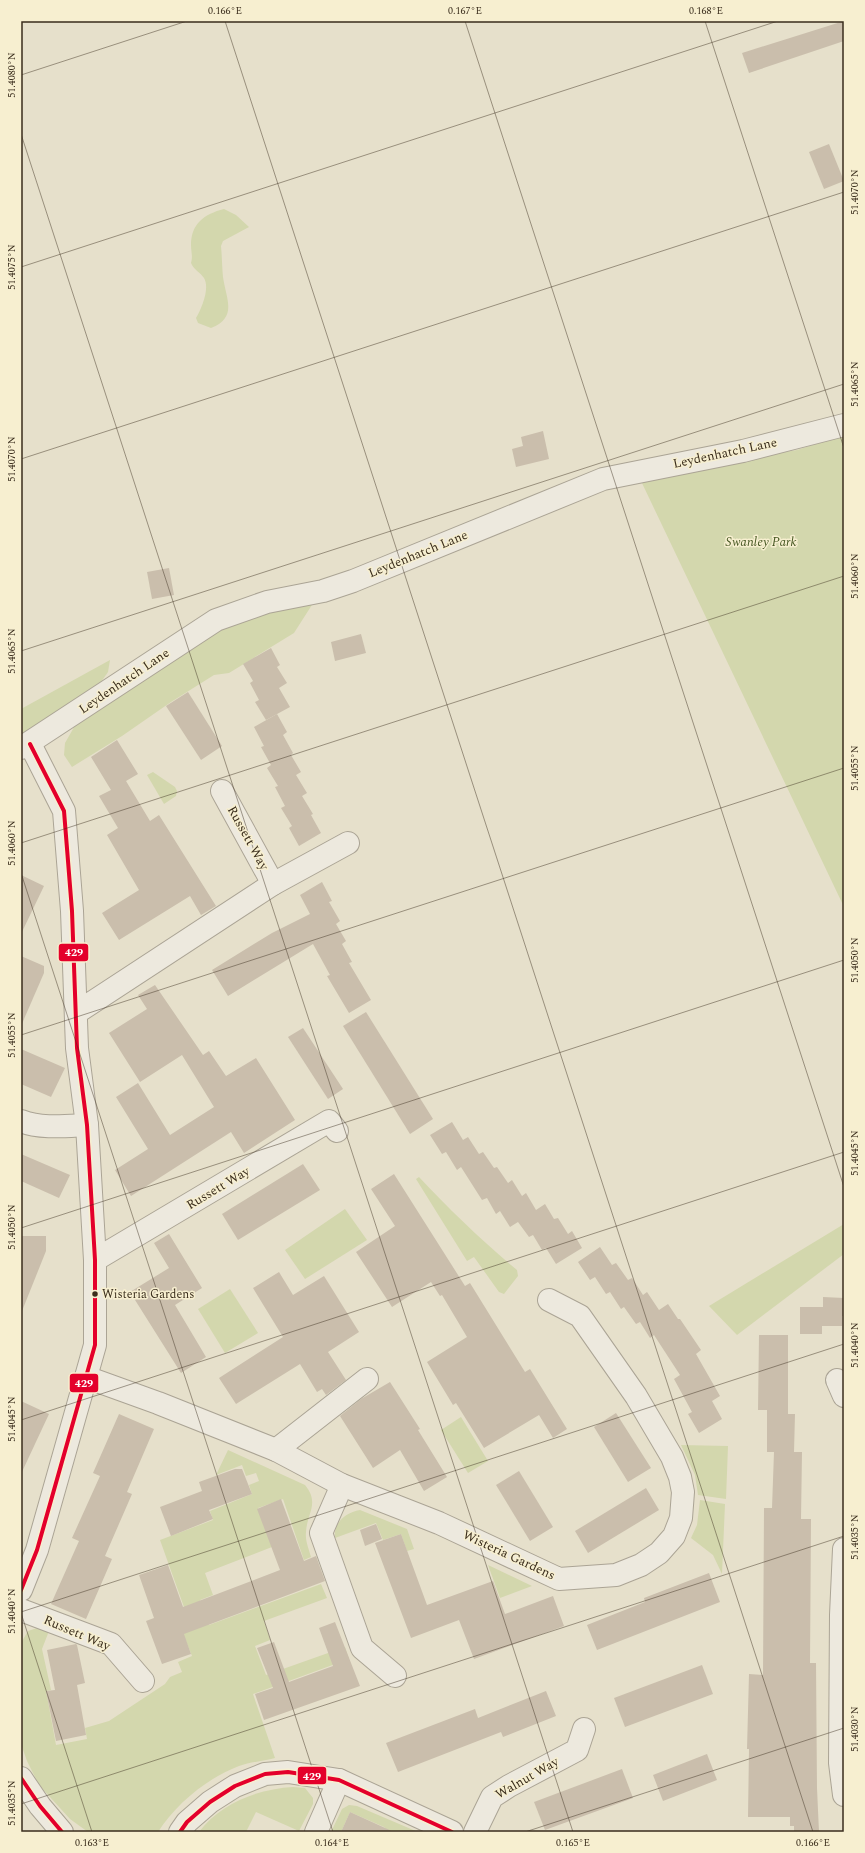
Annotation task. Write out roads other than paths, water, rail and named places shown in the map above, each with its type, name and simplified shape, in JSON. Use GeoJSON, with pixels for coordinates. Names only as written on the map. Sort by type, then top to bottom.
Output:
{"type":"FeatureCollection","features":[{"type":"Feature","properties":{"kind":"street","name":"Leydenhatch Lane"},"geometry":{"type":"LineString","coordinates":[[25,746],[216,620],[267,602],[317,592],[352,581],[603,479],[742,451],[844,425]]}},
{"type":"Feature","properties":{"kind":"street"},"geometry":{"type":"LineString","coordinates":[[21,1590],[29,1547],[86,1377],[95,1345],[95,1260],[88,1125],[77,1048],[72,911],[64,810],[25,746]]}},
{"type":"Feature","properties":{"kind":"street","name":"Russett Way"},"geometry":{"type":"LineString","coordinates":[[222,791],[273,884]]}},
{"type":"Feature","properties":{"kind":"street","name":"Russett Way"},"geometry":{"type":"LineString","coordinates":[[76,1013],[273,884],[348,843]]}},
{"type":"Feature","properties":{"kind":"street"},"geometry":{"type":"LineString","coordinates":[[21,1121],[28,1124],[62,1127],[88,1125]]}},
{"type":"Feature","properties":{"kind":"street","name":"Russett Way"},"geometry":{"type":"LineString","coordinates":[[95,1260],[329,1121],[337,1131]]}},
{"type":"Feature","properties":{"kind":"street","name":"Wisteria Gardens"},"geometry":{"type":"LineString","coordinates":[[86,1377],[158,1403],[276,1450],[342,1485],[439,1523],[559,1579],[616,1575],[641,1565],[659,1553],[674,1536],[681,1518],[683,1492],[680,1477],[672,1457],[636,1396],[580,1316],[549,1300]]}},
{"type":"Feature","properties":{"kind":"street"},"geometry":{"type":"LineString","coordinates":[[276,1450],[367,1379]]}},
{"type":"Feature","properties":{"kind":"street"},"geometry":{"type":"LineString","coordinates":[[342,1485],[321,1534],[362,1648],[395,1676]]}},
{"type":"Feature","properties":{"kind":"street"},"geometry":{"type":"LineString","coordinates":[[844,1549],[841,1615],[842,1728],[840,1763],[844,1795]]}},
{"type":"Feature","properties":{"kind":"street","name":"Russett Way"},"geometry":{"type":"LineString","coordinates":[[21,1610],[111,1644],[143,1681]]}},
{"type":"Feature","properties":{"kind":"street","name":"Walnut Way"},"geometry":{"type":"LineString","coordinates":[[475,1832],[492,1797],[509,1786],[577,1750],[584,1730]]}},
{"type":"Feature","properties":{"kind":"street"},"geometry":{"type":"LineString","coordinates":[[180,1832],[187,1822],[210,1802],[235,1786],[265,1774],[288,1772],[339,1780],[452,1832]]}},
{"type":"Feature","properties":{"kind":"street"},"geometry":{"type":"LineString","coordinates":[[21,1778],[40,1806],[62,1832]]}},
{"type":"Feature","properties":{"kind":"street"},"geometry":{"type":"LineString","coordinates":[[316,1832],[339,1780]]}},
{"type":"Feature","properties":{"kind":"place","name":"Wisteria Gardens"},"geometry":{"type":"Point","coordinates":[95,1294]}},
{"type":"Feature","properties":{"kind":"park label","name":"Swanley Park"},"geometry":{"type":"Point","coordinates":[761,542]}}]}
